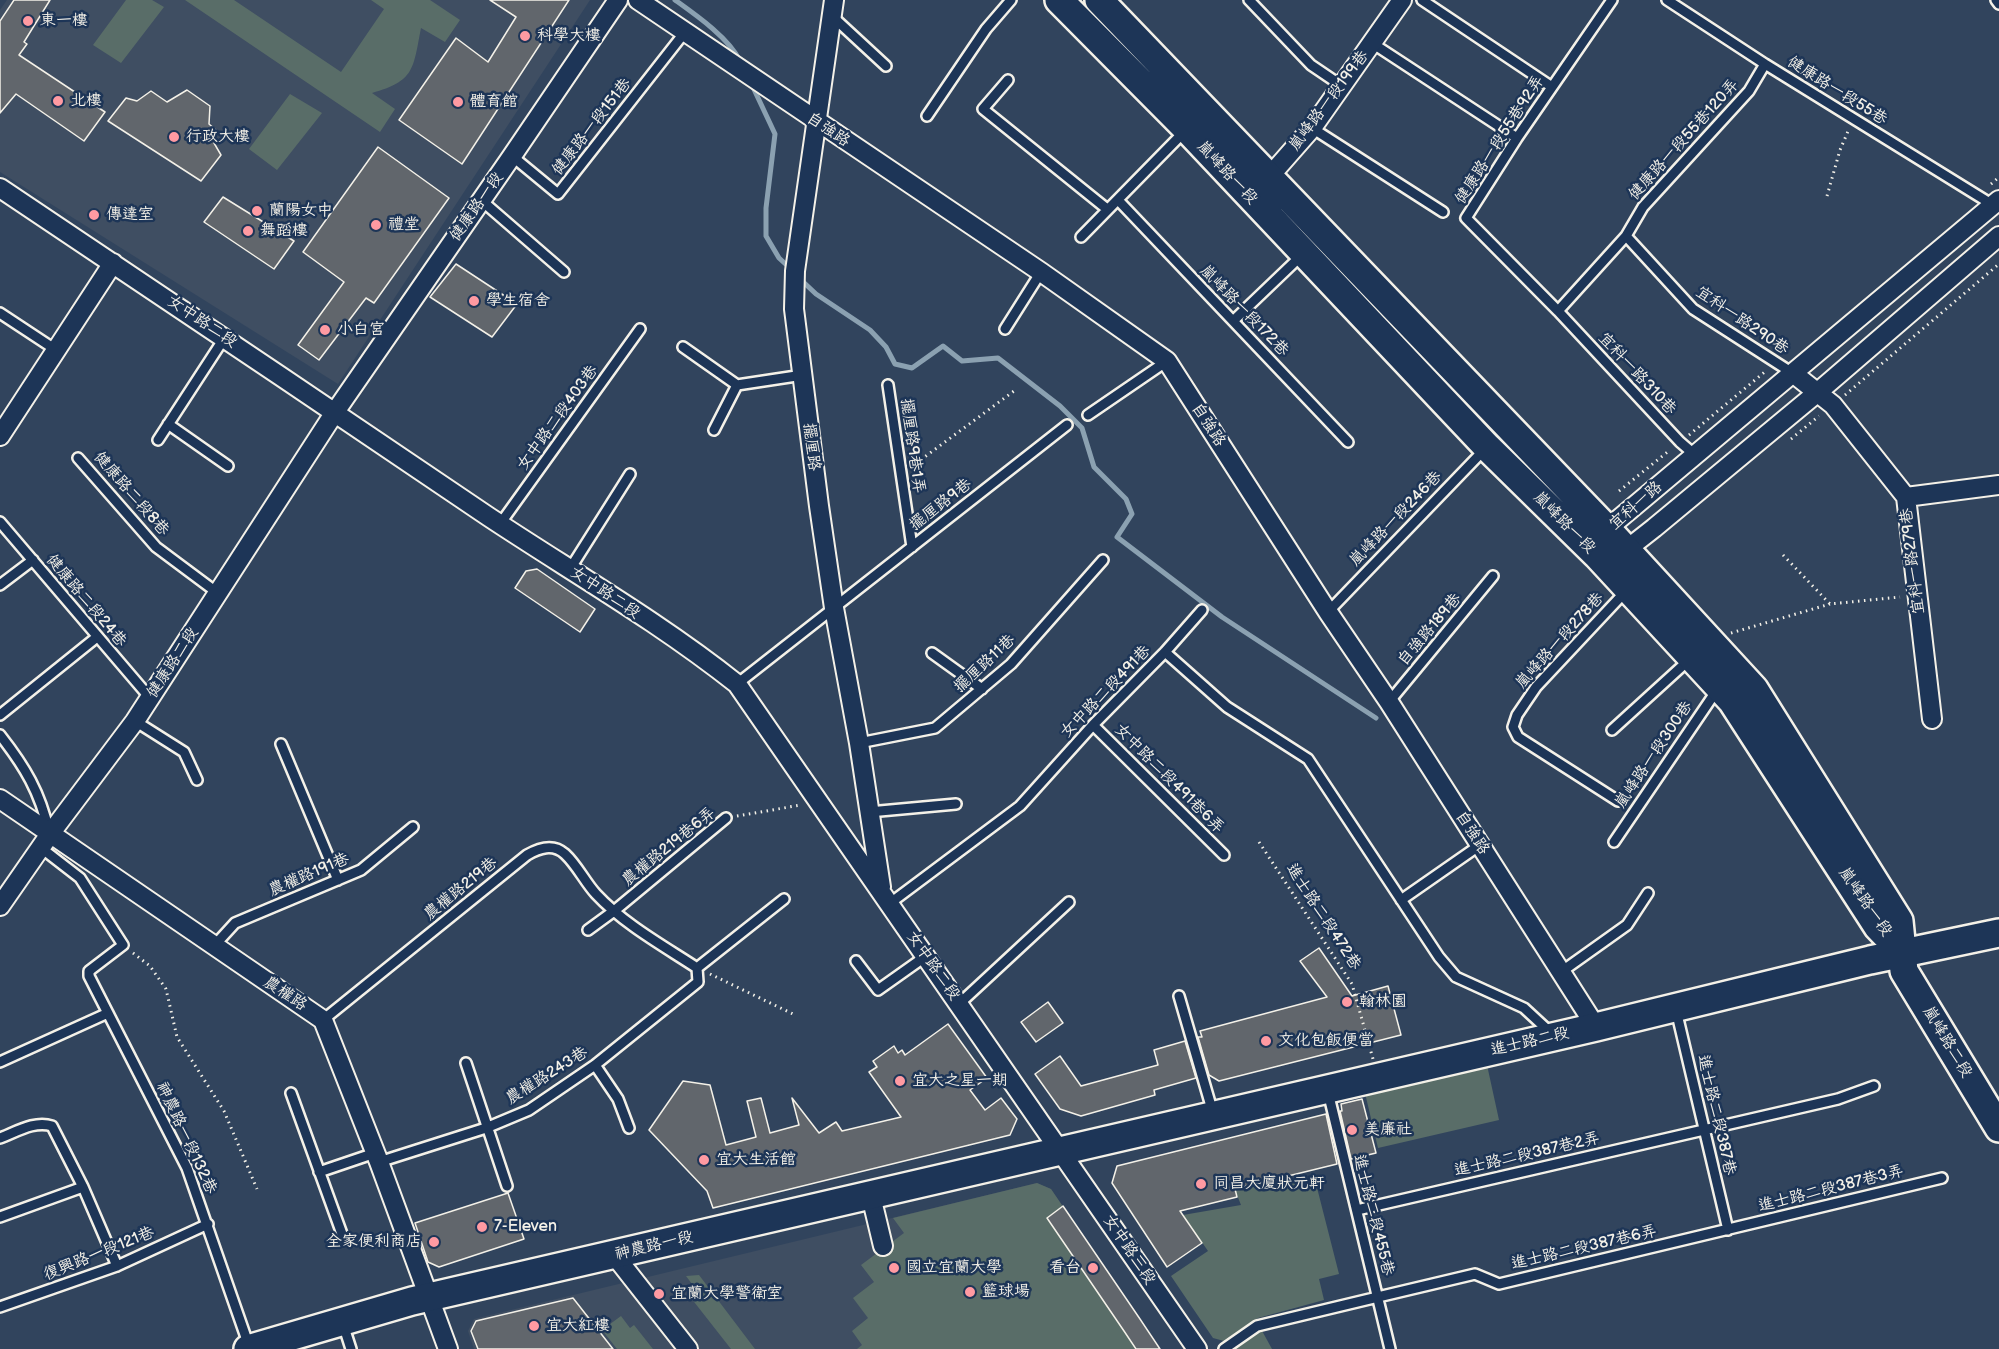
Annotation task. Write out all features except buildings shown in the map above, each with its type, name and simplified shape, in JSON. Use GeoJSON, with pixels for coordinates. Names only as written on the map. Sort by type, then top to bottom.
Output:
{"type":"FeatureCollection","features":[{"type":"Feature","properties":{"kind":"main road","name":"嵐峰路一段"},"geometry":{"type":"LineString","coordinates":[[1059,0],[1187,129],[1487,447],[1597,555],[1627,589],[1754,689],[1899,921],[1903,953]]}},
{"type":"Feature","properties":{"kind":"main road","name":"嵐峰路一段"},"geometry":{"type":"LineString","coordinates":[[1099,0],[1626,550],[1701,648],[1719,686],[1745,718],[1878,927],[1903,953]]}},
{"type":"Feature","properties":{"kind":"main road","name":"進士路二段"},"geometry":{"type":"LineString","coordinates":[[1061,1150],[1596,1027],[1903,953],[1999,933]]}},
{"type":"Feature","properties":{"kind":"main road","name":"嵐峰路二段"},"geometry":{"type":"LineString","coordinates":[[1903,953],[1904,971],[1999,1128]]}},
{"type":"Feature","properties":{"kind":"main road","name":"神農路一段"},"geometry":{"type":"LineString","coordinates":[[249,1349],[412,1301],[615,1256],[1061,1150]]}},
{"type":"Feature","properties":{"kind":"street","name":"健康路一段"},"geometry":{"type":"LineString","coordinates":[[335,412],[618,0]]}},
{"type":"Feature","properties":{"kind":"street","name":"自強路"},"geometry":{"type":"LineString","coordinates":[[638,0],[817,123],[1041,272],[1167,361],[1328,612],[1389,702],[1596,1027]]}},
{"type":"Feature","properties":{"kind":"street","name":"嵐峰路一段199巷"},"geometry":{"type":"LineString","coordinates":[[1249,197],[1271,177],[1312,128],[1402,0]]}},
{"type":"Feature","properties":{"kind":"street","name":"擺厘路"},"geometry":{"type":"LineString","coordinates":[[833,8],[795,271],[794,309],[834,608],[885,898]]}},
{"type":"Feature","properties":{"kind":"street","name":"女中路二段"},"geometry":{"type":"LineString","coordinates":[[0,188],[713,665],[737,684],[1061,1150]]}},
{"type":"Feature","properties":{"kind":"street","name":"宜科一路"},"geometry":{"type":"LineString","coordinates":[[1597,555],[1607,530],[1997,204]]}},
{"type":"Feature","properties":{"kind":"street","name":"宜科一路"},"geometry":{"type":"LineString","coordinates":[[1597,555],[1626,550],[1818,392],[1999,236]]}},
{"type":"Feature","properties":{"kind":"street"},"geometry":{"type":"LineString","coordinates":[[0,436],[113,263]]}},
{"type":"Feature","properties":{"kind":"street","name":"宜科一路279巷"},"geometry":{"type":"LineString","coordinates":[[1794,374],[1833,405],[1905,497],[1932,719]]}},
{"type":"Feature","properties":{"kind":"street","name":"健康路二段"},"geometry":{"type":"LineString","coordinates":[[0,906],[45,841],[151,699],[335,412]]}},
{"type":"Feature","properties":{"kind":"street"},"geometry":{"type":"LineString","coordinates":[[1905,497],[1999,485]]}},
{"type":"Feature","properties":{"kind":"street","name":"農權路"},"geometry":{"type":"LineString","coordinates":[[0,799],[45,841],[214,946],[323,1020],[377,1157],[448,1349]]}},
{"type":"Feature","properties":{"kind":"street","name":"女中路三段"},"geometry":{"type":"LineString","coordinates":[[1061,1150],[1197,1349]]}},
{"type":"Feature","properties":{"kind":"street"},"geometry":{"type":"LineString","coordinates":[[871,1196],[883,1246]]}},
{"type":"Feature","properties":{"kind":"street"},"geometry":{"type":"LineString","coordinates":[[615,1256],[688,1349]]}},
{"type":"Feature","properties":{"kind":"lane"},"geometry":{"type":"LineString","coordinates":[[927,116],[986,29],[1011,0]]}},
{"type":"Feature","properties":{"kind":"lane"},"geometry":{"type":"LineString","coordinates":[[1249,0],[1311,65],[1342,86]]}},
{"type":"Feature","properties":{"kind":"lane"},"geometry":{"type":"LineString","coordinates":[[1422,0],[1552,87]]}},
{"type":"Feature","properties":{"kind":"lane","name":"健康路一段55巷92弄"},"geometry":{"type":"LineString","coordinates":[[1558,311],[1466,218],[1517,138],[1612,0]]}},
{"type":"Feature","properties":{"kind":"lane","name":"健康路一段55巷"},"geometry":{"type":"LineString","coordinates":[[1667,0],[1853,119],[1997,204]]}},
{"type":"Feature","properties":{"kind":"lane"},"geometry":{"type":"LineString","coordinates":[[1996,0],[1999,4]]}},
{"type":"Feature","properties":{"kind":"lane"},"geometry":{"type":"LineString","coordinates":[[833,8],[886,66]]}},
{"type":"Feature","properties":{"kind":"lane","name":"健康路一段151巷"},"geometry":{"type":"LineString","coordinates":[[513,156],[558,194],[685,32]]}},
{"type":"Feature","properties":{"kind":"lane"},"geometry":{"type":"LineString","coordinates":[[1372,43],[1517,138]]}},
{"type":"Feature","properties":{"kind":"lane","name":"健康路一段55巷120弄"},"geometry":{"type":"LineString","coordinates":[[1558,311],[1626,236],[1642,207],[1749,91],[1765,64]]}},
{"type":"Feature","properties":{"kind":"lane"},"geometry":{"type":"LineString","coordinates":[[1008,80],[983,109],[1107,209]]}},
{"type":"Feature","properties":{"kind":"lane"},"geometry":{"type":"LineString","coordinates":[[1312,128],[1443,213]]}},
{"type":"Feature","properties":{"kind":"lane"},"geometry":{"type":"LineString","coordinates":[[1081,237],[1187,129]]}},
{"type":"Feature","properties":{"kind":"lane"},"geometry":{"type":"LineString","coordinates":[[481,200],[564,272]]}},
{"type":"Feature","properties":{"kind":"lane","name":"嵐峰路一段172巷"},"geometry":{"type":"LineString","coordinates":[[1118,200],[1348,442]]}},
{"type":"Feature","properties":{"kind":"lane","name":"宜科一路290巷"},"geometry":{"type":"LineString","coordinates":[[1626,236],[1692,309],[1794,374]]}},
{"type":"Feature","properties":{"kind":"lane"},"geometry":{"type":"LineString","coordinates":[[1233,321],[1303,254]]}},
{"type":"Feature","properties":{"kind":"lane"},"geometry":{"type":"LineString","coordinates":[[1005,329],[1041,272]]}},
{"type":"Feature","properties":{"kind":"lane","name":"宜科一路310巷"},"geometry":{"type":"LineString","coordinates":[[1558,311],[1695,455]]}},
{"type":"Feature","properties":{"kind":"lane"},"geometry":{"type":"LineString","coordinates":[[0,313],[56,350]]}},
{"type":"Feature","properties":{"kind":"lane","name":"女中路二段403巷"},"geometry":{"type":"LineString","coordinates":[[500,524],[640,329]]}},
{"type":"Feature","properties":{"kind":"lane"},"geometry":{"type":"LineString","coordinates":[[158,440],[225,337]]}},
{"type":"Feature","properties":{"kind":"lane"},"geometry":{"type":"LineString","coordinates":[[683,347],[737,385],[803,375]]}},
{"type":"Feature","properties":{"kind":"lane"},"geometry":{"type":"LineString","coordinates":[[1088,415],[1167,361]]}},
{"type":"Feature","properties":{"kind":"lane"},"geometry":{"type":"LineString","coordinates":[[714,430],[737,385]]}},
{"type":"Feature","properties":{"kind":"lane","name":"擺厘路9巷1弄"},"geometry":{"type":"LineString","coordinates":[[888,385],[912,547]]}},
{"type":"Feature","properties":{"kind":"lane"},"geometry":{"type":"LineString","coordinates":[[168,424],[228,466]]}},
{"type":"Feature","properties":{"kind":"lane","name":"擺厘路9巷"},"geometry":{"type":"LineString","coordinates":[[737,684],[1067,425]]}},
{"type":"Feature","properties":{"kind":"lane","name":"嵐峰路一段246巷"},"geometry":{"type":"LineString","coordinates":[[1328,612],[1487,447]]}},
{"type":"Feature","properties":{"kind":"lane","name":"健康路二段8巷"},"geometry":{"type":"LineString","coordinates":[[78,458],[156,548],[219,594]]}},
{"type":"Feature","properties":{"kind":"lane"},"geometry":{"type":"LineString","coordinates":[[570,569],[630,474]]}},
{"type":"Feature","properties":{"kind":"lane","name":"健康路二段24巷"},"geometry":{"type":"LineString","coordinates":[[0,522],[151,699]]}},
{"type":"Feature","properties":{"kind":"lane"},"geometry":{"type":"LineString","coordinates":[[0,585],[33,560]]}},
{"type":"Feature","properties":{"kind":"lane","name":"擺厘路11巷"},"geometry":{"type":"LineString","coordinates":[[859,744],[935,728],[1011,664],[1103,560]]}},
{"type":"Feature","properties":{"kind":"lane","name":"自強路189巷"},"geometry":{"type":"LineString","coordinates":[[1389,702],[1493,576]]}},
{"type":"Feature","properties":{"kind":"lane","name":"嵐峰路一段278巷"},"geometry":{"type":"LineString","coordinates":[[1618,801],[1518,737],[1513,727],[1517,715],[1536,687],[1627,589]]}},
{"type":"Feature","properties":{"kind":"lane"},"geometry":{"type":"LineString","coordinates":[[1166,652],[1202,610]]}},
{"type":"Feature","properties":{"kind":"lane"},"geometry":{"type":"LineString","coordinates":[[0,715],[97,637]]}},
{"type":"Feature","properties":{"kind":"lane"},"geometry":{"type":"LineString","coordinates":[[1612,730],[1701,648]]}},
{"type":"Feature","properties":{"kind":"lane","name":"女中路二段491巷"},"geometry":{"type":"LineString","coordinates":[[885,898],[1020,806],[1093,725],[1166,652],[1227,707],[1308,759],[1438,957],[1456,977],[1524,1008],[1555,1036]]}},
{"type":"Feature","properties":{"kind":"lane"},"geometry":{"type":"LineString","coordinates":[[932,653],[982,689]]}},
{"type":"Feature","properties":{"kind":"lane","name":"嵐峰路一段300巷"},"geometry":{"type":"LineString","coordinates":[[1614,842],[1719,686]]}},
{"type":"Feature","properties":{"kind":"lane"},"geometry":{"type":"LineString","coordinates":[[135,721],[184,752],[197,780]]}},
{"type":"Feature","properties":{"kind":"lane","name":"女中路二段491巷6弄"},"geometry":{"type":"LineString","coordinates":[[1093,725],[1224,855]]}},
{"type":"Feature","properties":{"kind":"lane"},"geometry":{"type":"LineString","coordinates":[[0,735],[23,765],[44,807],[45,841],[80,878],[123,945]]}},
{"type":"Feature","properties":{"kind":"lane"},"geometry":{"type":"LineString","coordinates":[[281,744],[338,880]]}},
{"type":"Feature","properties":{"kind":"lane"},"geometry":{"type":"LineString","coordinates":[[869,812],[956,804]]}},
{"type":"Feature","properties":{"kind":"lane","name":"農權路219巷6弄"},"geometry":{"type":"LineString","coordinates":[[588,930],[726,818]]}},
{"type":"Feature","properties":{"kind":"lane","name":"農權路191巷"},"geometry":{"type":"LineString","coordinates":[[214,946],[234,923],[361,870],[413,827]]}},
{"type":"Feature","properties":{"kind":"lane"},"geometry":{"type":"LineString","coordinates":[[1401,900],[1480,845]]}},
{"type":"Feature","properties":{"kind":"lane","name":"農權路219巷"},"geometry":{"type":"LineString","coordinates":[[323,1020],[527,855],[539,848],[551,847],[565,854],[595,893],[614,911]]}},
{"type":"Feature","properties":{"kind":"lane"},"geometry":{"type":"LineString","coordinates":[[1562,972],[1627,926],[1648,893]]}},
{"type":"Feature","properties":{"kind":"lane"},"geometry":{"type":"LineString","coordinates":[[614,911],[635,929],[697,968],[784,899]]}},
{"type":"Feature","properties":{"kind":"lane"},"geometry":{"type":"LineString","coordinates":[[959,1004],[1069,902]]}},
{"type":"Feature","properties":{"kind":"lane","name":"神農路一段132巷"},"geometry":{"type":"LineString","coordinates":[[123,945],[89,970],[89,976],[187,1168],[249,1349]]}},
{"type":"Feature","properties":{"kind":"lane"},"geometry":{"type":"LineString","coordinates":[[856,961],[878,990],[926,956]]}},
{"type":"Feature","properties":{"kind":"lane","name":"農權路243巷"},"geometry":{"type":"LineString","coordinates":[[319,1172],[486,1128],[529,1110],[595,1065],[698,982],[697,968]]}},
{"type":"Feature","properties":{"kind":"lane"},"geometry":{"type":"LineString","coordinates":[[1179,996],[1214,1115]]}},
{"type":"Feature","properties":{"kind":"lane","name":"進士路二段387巷"},"geometry":{"type":"LineString","coordinates":[[1676,1007],[1728,1230]]}},
{"type":"Feature","properties":{"kind":"lane"},"geometry":{"type":"LineString","coordinates":[[0,1062],[108,1013]]}},
{"type":"Feature","properties":{"kind":"lane"},"geometry":{"type":"LineString","coordinates":[[466,1063],[507,1186]]}},
{"type":"Feature","properties":{"kind":"lane"},"geometry":{"type":"LineString","coordinates":[[595,1065],[618,1099],[629,1128]]}},
{"type":"Feature","properties":{"kind":"lane","name":"進士路二段387巷2弄"},"geometry":{"type":"LineString","coordinates":[[1357,1210],[1705,1131],[1838,1099],[1874,1086]]}},
{"type":"Feature","properties":{"kind":"lane","name":"進士路二段455巷"},"geometry":{"type":"LineString","coordinates":[[1327,1089],[1390,1349]]}},
{"type":"Feature","properties":{"kind":"lane"},"geometry":{"type":"LineString","coordinates":[[291,1093],[342,1234]]}},
{"type":"Feature","properties":{"kind":"lane"},"geometry":{"type":"LineString","coordinates":[[0,1138],[36,1124],[52,1126],[83,1187],[117,1266]]}},
{"type":"Feature","properties":{"kind":"lane","name":"進士路二段387巷3弄"},"geometry":{"type":"LineString","coordinates":[[1728,1230],[1942,1178]]}},
{"type":"Feature","properties":{"kind":"lane"},"geometry":{"type":"LineString","coordinates":[[0,1217],[83,1187]]}},
{"type":"Feature","properties":{"kind":"lane","name":"復興路一段121巷"},"geometry":{"type":"LineString","coordinates":[[0,1307],[117,1266],[208,1224]]}},
{"type":"Feature","properties":{"kind":"lane","name":"進士路二段387巷6弄"},"geometry":{"type":"LineString","coordinates":[[1224,1349],[1257,1326],[1475,1274],[1499,1284],[1728,1230]]}},
{"type":"Feature","properties":{"kind":"lane"},"geometry":{"type":"LineString","coordinates":[[343,1322],[351,1349]]}},
{"type":"Feature","properties":{"kind":"path"},"geometry":{"type":"LineString","coordinates":[[1827,196],[1840,150],[1853,119]]}},
{"type":"Feature","properties":{"kind":"path"},"geometry":{"type":"LineString","coordinates":[[900,475],[1014,391]]}},
{"type":"Feature","properties":{"kind":"path"},"geometry":{"type":"LineString","coordinates":[[1783,555],[1830,604]]}},
{"type":"Feature","properties":{"kind":"path"},"geometry":{"type":"LineString","coordinates":[[1701,648],[1830,604],[1917,596]]}},
{"type":"Feature","properties":{"kind":"path","name":"農權路219巷6弄"},"geometry":{"type":"LineString","coordinates":[[726,818],[792,807],[817,800]]}},
{"type":"Feature","properties":{"kind":"path","name":"進士路二段472巷"},"geometry":{"type":"LineString","coordinates":[[1259,842],[1352,984],[1378,1077]]}},
{"type":"Feature","properties":{"kind":"path"},"geometry":{"type":"LineString","coordinates":[[123,945],[150,966],[166,989],[177,1037],[224,1111],[257,1190]]}},
{"type":"Feature","properties":{"kind":"path"},"geometry":{"type":"LineString","coordinates":[[697,968],[793,1014]]}},
{"type":"Feature","properties":{"kind":"shaded area","name":"蘭陽女中"},"geometry":{"type":"Polygon","coordinates":[[[7,0],[590,0],[338,384],[0,172],[0,10],[7,0]]]}},
{"type":"Feature","properties":{"kind":"shaded area","name":"國立宜蘭大學"},"geometry":{"type":"Polygon","coordinates":[[[1037,1183],[1051,1189],[1160,1349],[474,1349],[468,1331],[474,1319],[1037,1183]]]}},
{"type":"Feature","properties":{"kind":"green space"},"geometry":{"type":"Polygon","coordinates":[[[126,0],[152,0],[164,7],[121,63],[93,45],[126,0]]]}},
{"type":"Feature","properties":{"kind":"green space"},"geometry":{"type":"Polygon","coordinates":[[[185,0],[234,0],[341,72],[384,9],[371,0],[430,0],[460,20],[445,42],[421,28],[410,71],[397,84],[372,93],[395,109],[380,132],[185,0]]]}},
{"type":"Feature","properties":{"kind":"green space"},"geometry":{"type":"Polygon","coordinates":[[[290,94],[322,113],[277,170],[249,149],[290,94]]]}},
{"type":"Feature","properties":{"kind":"green space"},"geometry":{"type":"Polygon","coordinates":[[[1487,1065],[1499,1120],[1378,1148],[1365,1093],[1487,1065]]]}},
{"type":"Feature","properties":{"kind":"green space"},"geometry":{"type":"Polygon","coordinates":[[[1314,1176],[1339,1274],[1319,1279],[1324,1300],[1258,1318],[1224,1341],[1213,1338],[1171,1276],[1208,1251],[1183,1215],[1241,1205],[1235,1190],[1314,1176]]]}},
{"type":"Feature","properties":{"kind":"green space"},"geometry":{"type":"Polygon","coordinates":[[[1037,1183],[1051,1189],[1160,1349],[857,1349],[862,1345],[852,1331],[868,1318],[853,1298],[874,1282],[861,1265],[904,1233],[893,1218],[1037,1183]]]}},
{"type":"Feature","properties":{"kind":"green space"},"geometry":{"type":"Polygon","coordinates":[[[699,1275],[755,1349],[731,1349],[691,1298],[695,1288],[686,1276],[699,1275]]]}},
{"type":"Feature","properties":{"kind":"green space"},"geometry":{"type":"Polygon","coordinates":[[[621,1316],[630,1328],[634,1325],[653,1349],[617,1349],[602,1330],[621,1316]]]}},
{"type":"Feature","properties":{"kind":"green space"},"geometry":{"type":"Polygon","coordinates":[[[1261,1329],[1272,1349],[1235,1349],[1261,1329]]]}},
{"type":"Feature","properties":{"kind":"waterway"},"geometry":{"type":"LineString","coordinates":[[675,0],[720,36],[740,61]]}},
{"type":"Feature","properties":{"kind":"waterway"},"geometry":{"type":"LineString","coordinates":[[752,85],[775,134],[766,208],[766,236],[779,258],[791,269]]}},
{"type":"Feature","properties":{"kind":"waterway"},"geometry":{"type":"LineString","coordinates":[[799,278],[816,294],[870,330],[886,347],[895,364],[912,368],[943,346],[962,361],[998,358],[1060,406],[1082,428],[1094,467],[1126,499],[1132,514],[1117,537],[1222,617],[1376,718]]}},
{"type":"Feature","properties":{"kind":"place","name":"東一樓"},"geometry":{"type":"Point","coordinates":[28,21]}},
{"type":"Feature","properties":{"kind":"place","name":"科學大樓"},"geometry":{"type":"Point","coordinates":[525,36]}},
{"type":"Feature","properties":{"kind":"place","name":"北樓"},"geometry":{"type":"Point","coordinates":[58,101]}},
{"type":"Feature","properties":{"kind":"place","name":"體育館"},"geometry":{"type":"Point","coordinates":[458,102]}},
{"type":"Feature","properties":{"kind":"place","name":"行政大樓"},"geometry":{"type":"Point","coordinates":[174,137]}},
{"type":"Feature","properties":{"kind":"place","name":"蘭陽女中"},"geometry":{"type":"Point","coordinates":[257,211]}},
{"type":"Feature","properties":{"kind":"place","name":"傳達室"},"geometry":{"type":"Point","coordinates":[94,215]}},
{"type":"Feature","properties":{"kind":"place","name":"禮堂"},"geometry":{"type":"Point","coordinates":[376,225]}},
{"type":"Feature","properties":{"kind":"place","name":"舞蹈樓"},"geometry":{"type":"Point","coordinates":[248,231]}},
{"type":"Feature","properties":{"kind":"place","name":"學生宿舍"},"geometry":{"type":"Point","coordinates":[474,301]}},
{"type":"Feature","properties":{"kind":"place","name":"小白宮"},"geometry":{"type":"Point","coordinates":[325,330]}},
{"type":"Feature","properties":{"kind":"place","name":"翰林園"},"geometry":{"type":"Point","coordinates":[1347,1002]}},
{"type":"Feature","properties":{"kind":"place","name":"文化包飯便當"},"geometry":{"type":"Point","coordinates":[1266,1041]}},
{"type":"Feature","properties":{"kind":"place","name":"宜大之星一期"},"geometry":{"type":"Point","coordinates":[900,1081]}},
{"type":"Feature","properties":{"kind":"place","name":"美廉社"},"geometry":{"type":"Point","coordinates":[1352,1130]}},
{"type":"Feature","properties":{"kind":"place","name":"宜大生活館"},"geometry":{"type":"Point","coordinates":[704,1160]}},
{"type":"Feature","properties":{"kind":"place","name":"同昌大廈狀元軒"},"geometry":{"type":"Point","coordinates":[1201,1184]}},
{"type":"Feature","properties":{"kind":"place","name":"7-Eleven"},"geometry":{"type":"Point","coordinates":[482,1227]}},
{"type":"Feature","properties":{"kind":"place","name":"全家便利商店"},"geometry":{"type":"Point","coordinates":[434,1242]}},
{"type":"Feature","properties":{"kind":"place","name":"國立宜蘭大學"},"geometry":{"type":"Point","coordinates":[894,1268]}},
{"type":"Feature","properties":{"kind":"place","name":"看台"},"geometry":{"type":"Point","coordinates":[1093,1268]}},
{"type":"Feature","properties":{"kind":"place","name":"籃球場"},"geometry":{"type":"Point","coordinates":[970,1292]}},
{"type":"Feature","properties":{"kind":"place","name":"宜蘭大學警衛室"},"geometry":{"type":"Point","coordinates":[659,1294]}},
{"type":"Feature","properties":{"kind":"place","name":"宜大紅樓"},"geometry":{"type":"Point","coordinates":[534,1326]}}]}
